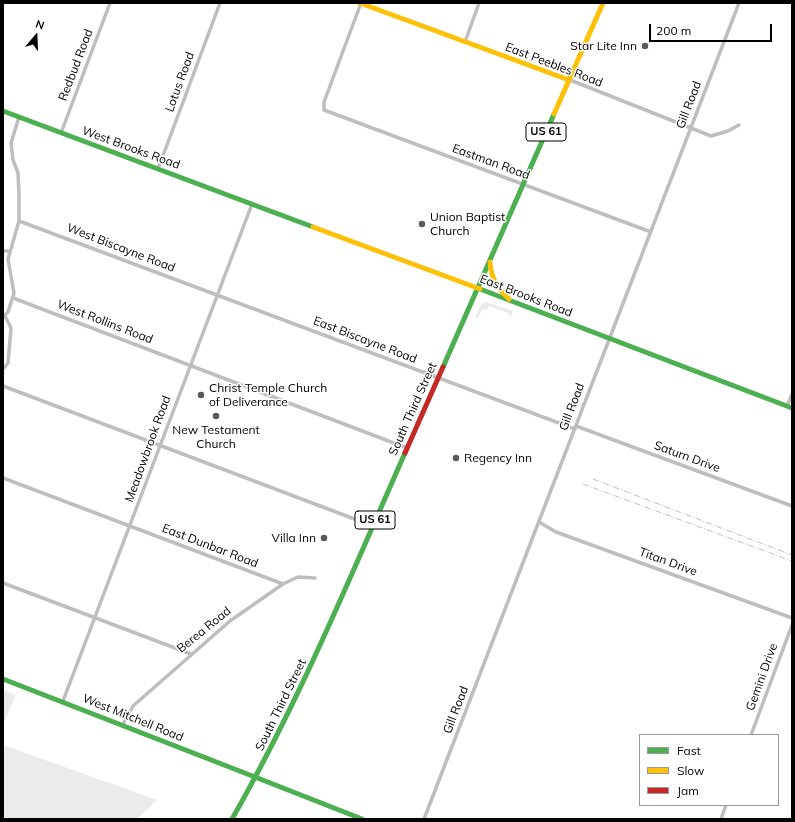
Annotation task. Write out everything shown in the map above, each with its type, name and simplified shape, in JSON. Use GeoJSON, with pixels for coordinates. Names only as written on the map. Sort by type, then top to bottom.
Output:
{"type":"FeatureCollection","features":[{"type":"Feature","properties":{"kind":"main road","name":"East Peebles Road"},"geometry":{"type":"LineString","coordinates":[[361,3],[569,80]]}},
{"type":"Feature","properties":{"kind":"main road","name":"South Third Street"},"geometry":{"type":"LineString","coordinates":[[232,819],[303,684],[603,3]]}},
{"type":"Feature","properties":{"kind":"main road","name":"West Brooks Road"},"geometry":{"type":"LineString","coordinates":[[3,111],[252,204]]}},
{"type":"Feature","properties":{"kind":"main road","name":"East Brooks Road"},"geometry":{"type":"LineString","coordinates":[[252,204],[790,407]]}},
{"type":"Feature","properties":{"kind":"main road"},"geometry":{"type":"LineString","coordinates":[[490,261],[490,272],[496,288],[515,303]]}},
{"type":"Feature","properties":{"kind":"main road","name":"West Mitchell Road"},"geometry":{"type":"LineString","coordinates":[[3,679],[123,724],[362,819]]}},
{"type":"Feature","properties":{"kind":"street","name":"Redbud Road"},"geometry":{"type":"LineString","coordinates":[[61,133],[110,3]]}},
{"type":"Feature","properties":{"kind":"street","name":"Lotus Road"},"geometry":{"type":"LineString","coordinates":[[158,169],[220,3]]}},
{"type":"Feature","properties":{"kind":"street","name":"Eastman Road"},"geometry":{"type":"LineString","coordinates":[[361,3],[324,102],[324,110],[651,232]]}},
{"type":"Feature","properties":{"kind":"street"},"geometry":{"type":"LineString","coordinates":[[465,42],[479,3]]}},
{"type":"Feature","properties":{"kind":"street","name":"Gill Road"},"geometry":{"type":"LineString","coordinates":[[424,819],[740,3]]}},
{"type":"Feature","properties":{"kind":"street","name":"East Peebles Road"},"geometry":{"type":"LineString","coordinates":[[569,80],[711,136],[728,131],[739,125]]}},
{"type":"Feature","properties":{"kind":"street"},"geometry":{"type":"LineString","coordinates":[[3,368],[8,362],[12,328],[4,316],[13,298],[14,289],[9,266],[9,251],[19,221],[18,173],[13,160],[11,144],[19,117]]}},
{"type":"Feature","properties":{"kind":"street","name":"Meadowbrook Road"},"geometry":{"type":"LineString","coordinates":[[64,701],[216,295],[252,204]]}},
{"type":"Feature","properties":{"kind":"street","name":"West Biscayne Road"},"geometry":{"type":"LineString","coordinates":[[19,221],[216,295]]}},
{"type":"Feature","properties":{"kind":"street"},"geometry":{"type":"LineString","coordinates":[[3,250],[9,251]]}},
{"type":"Feature","properties":{"kind":"street","name":"East Biscayne Road"},"geometry":{"type":"LineString","coordinates":[[216,295],[575,428]]}},
{"type":"Feature","properties":{"kind":"street","name":"West Rollins Road"},"geometry":{"type":"LineString","coordinates":[[13,298],[407,448]]}},
{"type":"Feature","properties":{"kind":"street"},"geometry":{"type":"LineString","coordinates":[[3,386],[373,526]]}},
{"type":"Feature","properties":{"kind":"street"},"geometry":{"type":"LineString","coordinates":[[790,407],[792,394]]}},
{"type":"Feature","properties":{"kind":"street","name":"Saturn Drive"},"geometry":{"type":"LineString","coordinates":[[575,428],[792,506]]}},
{"type":"Feature","properties":{"kind":"street","name":"East Dunbar Road"},"geometry":{"type":"LineString","coordinates":[[3,478],[283,584]]}},
{"type":"Feature","properties":{"kind":"street","name":"Titan Drive"},"geometry":{"type":"LineString","coordinates":[[539,522],[556,532],[792,618]]}},
{"type":"Feature","properties":{"kind":"street","name":"Berea Road"},"geometry":{"type":"LineString","coordinates":[[123,724],[133,706],[230,621],[283,584],[298,577],[315,578]]}},
{"type":"Feature","properties":{"kind":"street"},"geometry":{"type":"LineString","coordinates":[[3,583],[191,654]]}},
{"type":"Feature","properties":{"kind":"street","name":"Gemini Drive"},"geometry":{"type":"LineString","coordinates":[[752,734],[792,626]]}},
{"type":"Feature","properties":{"kind":"street"},"geometry":{"type":"LineString","coordinates":[[720,819],[726,806]]}},
{"type":"Feature","properties":{"kind":"shaded area"},"geometry":{"type":"Polygon","coordinates":[[[486,302],[513,311],[511,317],[508,313],[489,306],[487,309],[482,310],[478,317],[475,317],[481,304],[486,302]]]}},
{"type":"Feature","properties":{"kind":"shaded area"},"geometry":{"type":"Polygon","coordinates":[[[3,690],[16,695],[3,724],[3,690]]]}},
{"type":"Feature","properties":{"kind":"shaded area"},"geometry":{"type":"Polygon","coordinates":[[[3,745],[157,800],[137,819],[3,819],[3,745]]]}},
{"type":"Feature","properties":{"kind":"railway"},"geometry":{"type":"LineString","coordinates":[[593,479],[792,555]]}},
{"type":"Feature","properties":{"kind":"railway"},"geometry":{"type":"LineString","coordinates":[[583,484],[792,561]]}},
{"type":"Feature","properties":{"kind":"traffic: fast"},"geometry":{"type":"LineString","coordinates":[[3,111],[313,227]]}},
{"type":"Feature","properties":{"kind":"traffic: fast"},"geometry":{"type":"LineString","coordinates":[[443,367],[554,114]]}},
{"type":"Feature","properties":{"kind":"traffic: fast"},"geometry":{"type":"LineString","coordinates":[[480,289],[792,408]]}},
{"type":"Feature","properties":{"kind":"traffic: fast"},"geometry":{"type":"LineString","coordinates":[[232,819],[280,730],[302,684],[405,453]]}},
{"type":"Feature","properties":{"kind":"traffic: fast"},"geometry":{"type":"LineString","coordinates":[[3,679],[255,777]]}},
{"type":"Feature","properties":{"kind":"traffic: fast"},"geometry":{"type":"LineString","coordinates":[[255,777],[362,819]]}},
{"type":"Feature","properties":{"kind":"traffic: slow"},"geometry":{"type":"LineString","coordinates":[[360,3],[569,80]]}},
{"type":"Feature","properties":{"kind":"traffic: slow"},"geometry":{"type":"LineString","coordinates":[[554,114],[603,3]]}},
{"type":"Feature","properties":{"kind":"traffic: slow"},"geometry":{"type":"LineString","coordinates":[[313,227],[480,289]]}},
{"type":"Feature","properties":{"kind":"traffic: slow"},"geometry":{"type":"LineString","coordinates":[[490,262],[495,282],[509,299]]}},
{"type":"Feature","properties":{"kind":"traffic: jam"},"geometry":{"type":"LineString","coordinates":[[405,453],[443,367]]}},
{"type":"Feature","properties":{"kind":"place","name":"Star Lite Inn"},"geometry":{"type":"Point","coordinates":[645,46]}},
{"type":"Feature","properties":{"kind":"place","name":"Union Baptist Church"},"geometry":{"type":"Point","coordinates":[422,224]}},
{"type":"Feature","properties":{"kind":"place","name":"Christ Temple Church of Deliverance"},"geometry":{"type":"Point","coordinates":[201,395]}},
{"type":"Feature","properties":{"kind":"place","name":"New Testament Church"},"geometry":{"type":"Point","coordinates":[216,416]}},
{"type":"Feature","properties":{"kind":"place","name":"Regency Inn"},"geometry":{"type":"Point","coordinates":[456,458]}},
{"type":"Feature","properties":{"kind":"place","name":"Villa Inn"},"geometry":{"type":"Point","coordinates":[324,538]}}]}
